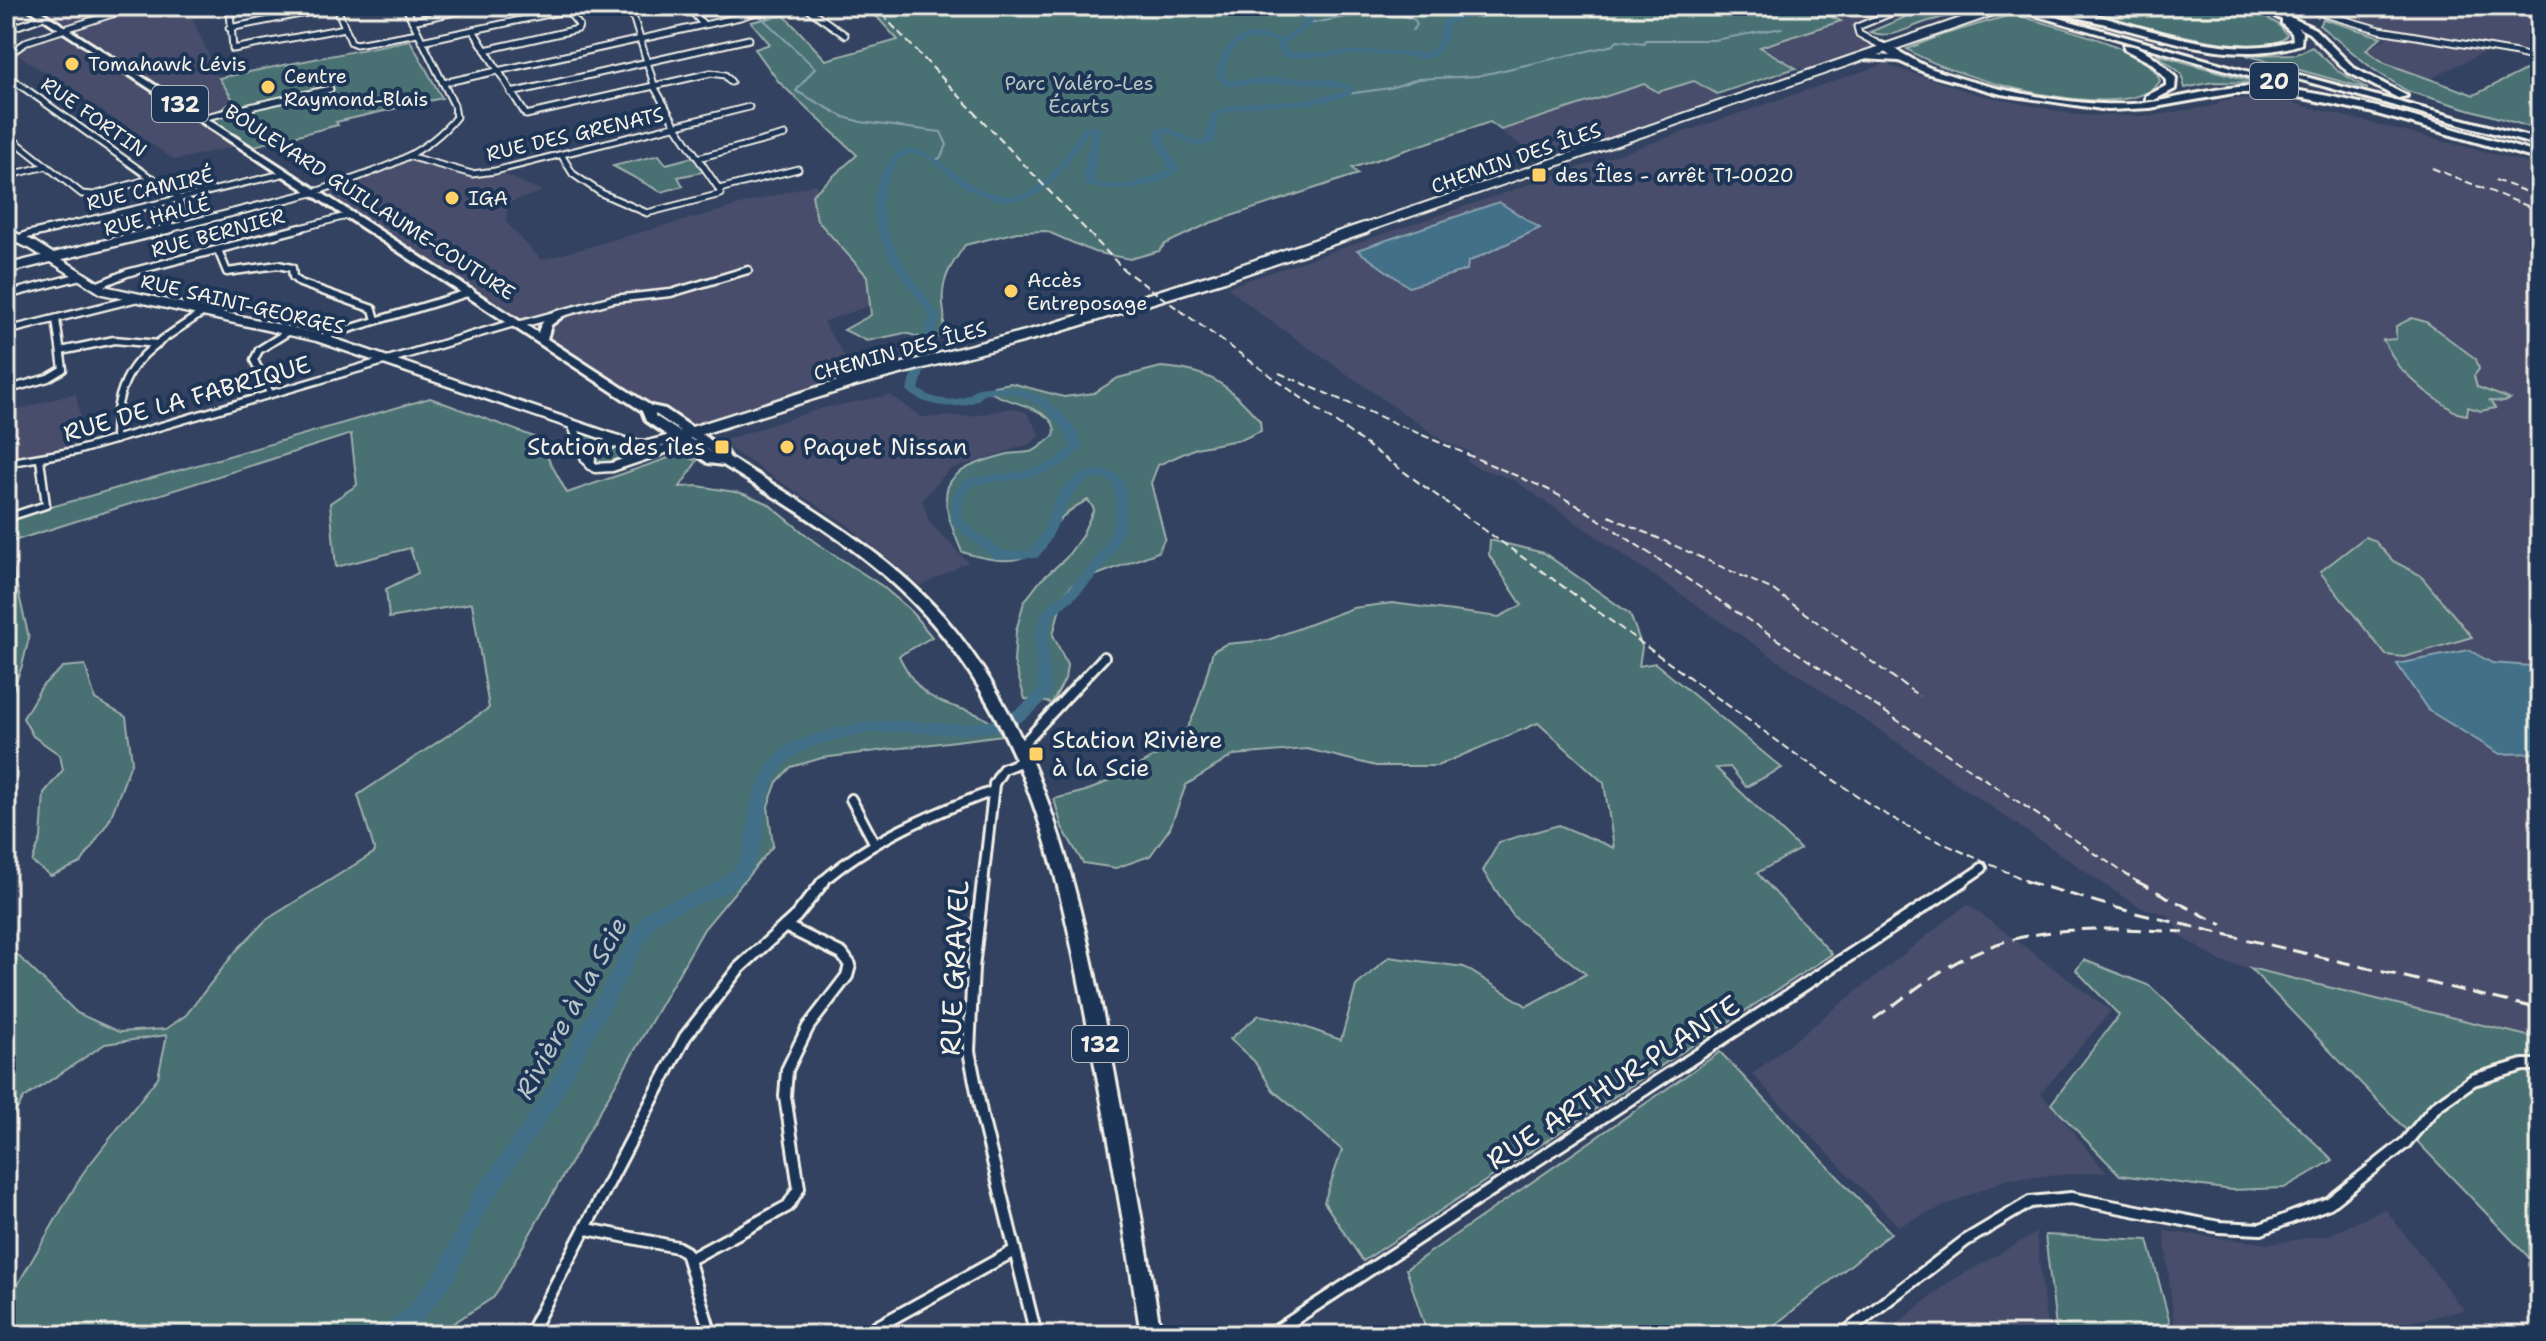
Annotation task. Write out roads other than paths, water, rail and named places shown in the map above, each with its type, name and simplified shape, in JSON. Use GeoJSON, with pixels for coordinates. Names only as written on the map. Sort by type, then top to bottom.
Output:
{"type":"FeatureCollection","features":[{"type":"Feature","properties":{"kind":"highway"},"geometry":{"type":"LineString","coordinates":[[2049,6],[2214,45],[2274,50],[2298,42],[2297,32],[2291,26],[2258,6]]}},
{"type":"Feature","properties":{"kind":"highway","name":"20"},"geometry":{"type":"LineString","coordinates":[[2049,6],[2540,142]]}},
{"type":"Feature","properties":{"kind":"highway"},"geometry":{"type":"LineString","coordinates":[[2258,6],[2312,31],[2351,70],[2383,88],[2540,142]]}},
{"type":"Feature","properties":{"kind":"highway"},"geometry":{"type":"LineString","coordinates":[[2002,7],[2126,47],[2156,62],[2171,78],[2171,87],[2154,97],[2135,102],[2083,104]]}},
{"type":"Feature","properties":{"kind":"highway","name":"20"},"geometry":{"type":"LineString","coordinates":[[2002,7],[2540,156]]}},
{"type":"Feature","properties":{"kind":"highway"},"geometry":{"type":"LineString","coordinates":[[1886,48],[1910,62],[1936,71],[2026,96],[2129,107],[2229,88],[2269,90],[2338,103],[2540,156]]}},
{"type":"Feature","properties":{"kind":"highway"},"geometry":{"type":"LineString","coordinates":[[1886,48],[1936,71]]}},
{"type":"Feature","properties":{"kind":"highway"},"geometry":{"type":"LineString","coordinates":[[1865,57],[1910,62]]}},
{"type":"Feature","properties":{"kind":"main road","name":"BOULEVARD GUILLAUME-COUTURE"},"geometry":{"type":"LineString","coordinates":[[28,6],[542,339],[647,409],[650,418],[688,437],[712,460],[726,461],[844,535],[936,618],[961,648],[999,706],[1019,747],[1055,841],[1089,986],[1135,1225],[1151,1335]]}},
{"type":"Feature","properties":{"kind":"main road","name":"CHEMIN DES ÎLES"},"geometry":{"type":"LineString","coordinates":[[688,437],[791,399],[934,363],[1224,276],[2002,7]]}},
{"type":"Feature","properties":{"kind":"main road","name":"CHEMIN DES ÎLES"},"geometry":{"type":"LineString","coordinates":[[1818,71],[1886,48]]}},
{"type":"Feature","properties":{"kind":"main road"},"geometry":{"type":"LineString","coordinates":[[542,339],[546,324],[560,313]]}},
{"type":"Feature","properties":{"kind":"street"},"geometry":{"type":"LineString","coordinates":[[6,56],[28,41],[137,6]]}},
{"type":"Feature","properties":{"kind":"street"},"geometry":{"type":"LineString","coordinates":[[237,6],[230,12],[233,49],[345,28]]}},
{"type":"Feature","properties":{"kind":"street"},"geometry":{"type":"LineString","coordinates":[[315,192],[408,156],[448,131],[456,117],[405,6]]}},
{"type":"Feature","properties":{"kind":"street"},"geometry":{"type":"LineString","coordinates":[[412,21],[483,6]]}},
{"type":"Feature","properties":{"kind":"street"},"geometry":{"type":"LineString","coordinates":[[421,41],[587,6]]}},
{"type":"Feature","properties":{"kind":"street"},"geometry":{"type":"LineString","coordinates":[[562,156],[577,177],[601,193],[647,213],[721,194],[655,88],[630,6]]}},
{"type":"Feature","properties":{"kind":"street"},"geometry":{"type":"LineString","coordinates":[[687,6],[703,24]]}},
{"type":"Feature","properties":{"kind":"street"},"geometry":{"type":"LineString","coordinates":[[443,83],[775,6]]}},
{"type":"Feature","properties":{"kind":"street"},"geometry":{"type":"LineString","coordinates":[[804,6],[845,35]]}},
{"type":"Feature","properties":{"kind":"street"},"geometry":{"type":"LineString","coordinates":[[1886,48],[1859,34],[1857,27],[1908,6]]}},
{"type":"Feature","properties":{"kind":"street"},"geometry":{"type":"LineString","coordinates":[[2297,6],[2392,33],[2517,53],[2540,60]]}},
{"type":"Feature","properties":{"kind":"street"},"geometry":{"type":"LineString","coordinates":[[229,28],[336,7],[351,42],[356,44],[418,33]]}},
{"type":"Feature","properties":{"kind":"street"},"geometry":{"type":"LineString","coordinates":[[485,50],[578,29],[579,25],[567,10]]}},
{"type":"Feature","properties":{"kind":"street"},"geometry":{"type":"LineString","coordinates":[[6,30],[44,17]]}},
{"type":"Feature","properties":{"kind":"street"},"geometry":{"type":"LineString","coordinates":[[473,30],[526,115],[711,73],[725,75],[731,82]]}},
{"type":"Feature","properties":{"kind":"street"},"geometry":{"type":"LineString","coordinates":[[511,93],[749,39]]}},
{"type":"Feature","properties":{"kind":"street","name":"RUE FORTIN"},"geometry":{"type":"LineString","coordinates":[[6,75],[179,198]]}},
{"type":"Feature","properties":{"kind":"street"},"geometry":{"type":"LineString","coordinates":[[201,118],[330,89]]}},
{"type":"Feature","properties":{"kind":"street","name":"RUE DES GRENATS"},"geometry":{"type":"LineString","coordinates":[[408,156],[472,174],[562,156],[749,107]]}},
{"type":"Feature","properties":{"kind":"street"},"geometry":{"type":"LineString","coordinates":[[6,134],[88,195],[153,178]]}},
{"type":"Feature","properties":{"kind":"street"},"geometry":{"type":"LineString","coordinates":[[698,158],[785,135]]}},
{"type":"Feature","properties":{"kind":"street"},"geometry":{"type":"LineString","coordinates":[[6,176],[47,166]]}},
{"type":"Feature","properties":{"kind":"street"},"geometry":{"type":"LineString","coordinates":[[719,189],[798,169]]}},
{"type":"Feature","properties":{"kind":"street","name":"RUE CAMIRÉ"},"geometry":{"type":"LineString","coordinates":[[6,246],[21,238],[286,173]]}},
{"type":"Feature","properties":{"kind":"street","name":"RUE HALLÉ"},"geometry":{"type":"LineString","coordinates":[[6,269],[315,192]]}},
{"type":"Feature","properties":{"kind":"street"},"geometry":{"type":"LineString","coordinates":[[179,198],[184,226]]}},
{"type":"Feature","properties":{"kind":"street","name":"RUE BERNIER"},"geometry":{"type":"LineString","coordinates":[[96,286],[127,273],[350,215]]}},
{"type":"Feature","properties":{"kind":"street","name":"RUE SAINT-GEORGES"},"geometry":{"type":"LineString","coordinates":[[6,233],[55,257],[77,277],[96,286],[319,338],[630,444]]}},
{"type":"Feature","properties":{"kind":"street"},"geometry":{"type":"LineString","coordinates":[[218,250],[227,272],[246,273],[286,265],[292,268],[293,277],[300,283],[373,309],[376,320]]}},
{"type":"Feature","properties":{"kind":"street","name":"RUE DE LA FABRIQUE"},"geometry":{"type":"LineString","coordinates":[[6,463],[40,459],[115,440],[516,324],[613,299],[671,293],[748,270]]}},
{"type":"Feature","properties":{"kind":"street"},"geometry":{"type":"LineString","coordinates":[[6,295],[77,277]]}},
{"type":"Feature","properties":{"kind":"street"},"geometry":{"type":"LineString","coordinates":[[319,338],[471,292]]}},
{"type":"Feature","properties":{"kind":"street"},"geometry":{"type":"LineString","coordinates":[[6,331],[139,298]]}},
{"type":"Feature","properties":{"kind":"street"},"geometry":{"type":"LineString","coordinates":[[115,440],[113,411],[116,394],[125,375],[158,344],[205,311]]}},
{"type":"Feature","properties":{"kind":"street"},"geometry":{"type":"LineString","coordinates":[[6,390],[63,369],[56,319]]}},
{"type":"Feature","properties":{"kind":"street"},"geometry":{"type":"LineString","coordinates":[[270,393],[254,360],[259,350],[291,330]]}},
{"type":"Feature","properties":{"kind":"street"},"geometry":{"type":"LineString","coordinates":[[61,351],[114,340],[158,344]]}},
{"type":"Feature","properties":{"kind":"street"},"geometry":{"type":"LineString","coordinates":[[572,424],[579,433],[584,458],[590,465],[612,467],[688,437]]}},
{"type":"Feature","properties":{"kind":"street","name":"RUE SAINT-GEORGES"},"geometry":{"type":"LineString","coordinates":[[590,465],[592,451],[601,445],[654,444],[688,437]]}},
{"type":"Feature","properties":{"kind":"street"},"geometry":{"type":"LineString","coordinates":[[6,518],[46,505],[40,459]]}},
{"type":"Feature","properties":{"kind":"street"},"geometry":{"type":"LineString","coordinates":[[529,1335],[685,1037],[750,956],[785,926],[832,872],[875,844],[947,808],[993,791],[998,772],[1104,657]]}},
{"type":"Feature","properties":{"kind":"street","name":"RUE GRAVEL"},"geometry":{"type":"LineString","coordinates":[[993,791],[973,968],[969,1051],[1036,1335]]}},
{"type":"Feature","properties":{"kind":"street"},"geometry":{"type":"LineString","coordinates":[[851,799],[875,844]]}},
{"type":"Feature","properties":{"kind":"street","name":"RUE ARTHUR-PLANTE"},"geometry":{"type":"LineString","coordinates":[[1270,1335],[1982,868]]}},
{"type":"Feature","properties":{"kind":"street"},"geometry":{"type":"LineString","coordinates":[[690,1259],[788,1206],[799,1188],[785,1090],[786,1069],[796,1047],[847,976],[850,965],[842,954],[785,926]]}},
{"type":"Feature","properties":{"kind":"street"},"geometry":{"type":"LineString","coordinates":[[1842,1335],[1965,1241],[2030,1202],[2071,1198],[2219,1227],[2261,1229],[2329,1203],[2405,1143],[2436,1106],[2473,1080],[2523,1065],[2540,1065]]}},
{"type":"Feature","properties":{"kind":"street"},"geometry":{"type":"LineString","coordinates":[[587,1229],[677,1247],[686,1252],[711,1335]]}},
{"type":"Feature","properties":{"kind":"street"},"geometry":{"type":"LineString","coordinates":[[862,1335],[1014,1251]]}},
{"type":"Feature","properties":{"kind":"waterway"},"geometry":{"type":"LineString","coordinates":[[1280,43],[1308,24],[1313,6]]}},
{"type":"Feature","properties":{"kind":"waterway","name":"Rivière à la Scie"},"geometry":{"type":"LineString","coordinates":[[388,1335],[414,1315],[446,1274],[480,1202],[550,1100],[650,918],[726,884],[745,866],[751,851],[760,799],[772,773],[784,757],[797,747],[856,730],[881,726],[976,729],[996,726],[1031,708],[1045,691],[1042,640],[1045,621],[1049,613],[1100,564],[1115,539],[1121,510],[1120,490],[1114,478],[1104,474],[1075,483],[1062,499],[1046,539],[1032,555],[1000,556],[957,523],[956,501],[968,483],[1044,470],[1069,456],[1077,445],[1072,432],[1052,408],[1024,393],[993,388],[979,391],[977,396],[970,399],[943,402],[925,399],[913,390],[935,316],[904,272],[879,218],[877,201],[881,186],[896,157],[908,151],[918,152],[938,162],[977,191],[1002,198],[1020,198],[1031,195],[1050,180],[1085,129],[1095,129],[1088,183],[1099,187],[1132,187],[1174,170],[1159,140],[1160,130],[1173,130],[1190,142],[1210,142],[1214,116],[1224,110],[1246,104],[1319,100],[1347,94],[1351,88],[1304,81],[1226,83],[1220,77],[1222,64],[1230,46],[1237,41],[1254,37],[1277,39],[1286,55],[1385,52],[1423,56],[1438,48],[1446,22],[1478,13],[1532,14],[1548,6]]}},
{"type":"Feature","properties":{"kind":"waterway","name":"Rivière à la Scie"},"geometry":{"type":"LineString","coordinates":[[1579,6],[1591,6]]}},
{"type":"Feature","properties":{"kind":"waterway"},"geometry":{"type":"LineString","coordinates":[[1308,24],[1372,12],[1399,14],[1415,20],[1417,25],[1413,30]]}},
{"type":"Feature","properties":{"kind":"waterway"},"geometry":{"type":"LineString","coordinates":[[758,14],[815,68],[796,91],[844,117],[861,122],[941,132],[947,145],[940,158],[935,160]]}},
{"type":"Feature","properties":{"kind":"waterway"},"geometry":{"type":"LineString","coordinates":[[1347,94],[1390,88],[1418,79],[1477,76],[1614,45],[1617,40],[1644,43],[1645,40],[1714,40],[1782,28]]}},
{"type":"Feature","properties":{"kind":"railway"},"geometry":{"type":"LineString","coordinates":[[874,6],[1124,270],[1801,758],[1880,811],[1920,833],[2032,883]]}},
{"type":"Feature","properties":{"kind":"railway"},"geometry":{"type":"LineString","coordinates":[[2432,168],[2540,211]]}},
{"type":"Feature","properties":{"kind":"railway"},"geometry":{"type":"LineString","coordinates":[[2495,180],[2540,197]]}},
{"type":"Feature","properties":{"kind":"railway"},"geometry":{"type":"LineString","coordinates":[[1279,373],[1547,489],[1582,508],[2136,881]]}},
{"type":"Feature","properties":{"kind":"railway"},"geometry":{"type":"LineString","coordinates":[[1609,516],[1773,590],[1919,696]]}},
{"type":"Feature","properties":{"kind":"railway"},"geometry":{"type":"LineString","coordinates":[[2025,881],[2131,912],[2540,1009]]}},
{"type":"Feature","properties":{"kind":"railway"},"geometry":{"type":"LineString","coordinates":[[2136,881],[2222,925]]}},
{"type":"Feature","properties":{"kind":"railway"},"geometry":{"type":"LineString","coordinates":[[1874,1019],[1946,968],[1997,944],[2049,932],[2076,930],[2184,932]]}},
{"type":"Feature","properties":{"kind":"place","name":"Tomahawk Lévis"},"geometry":{"type":"Point","coordinates":[72,64]}},
{"type":"Feature","properties":{"kind":"place","name":"Centre Raymond-Blais"},"geometry":{"type":"Point","coordinates":[268,87]}},
{"type":"Feature","properties":{"kind":"place","name":"des Îles - arrêt T1-0020"},"geometry":{"type":"Point","coordinates":[1539,175]}},
{"type":"Feature","properties":{"kind":"place","name":"IGA"},"geometry":{"type":"Point","coordinates":[452,198]}},
{"type":"Feature","properties":{"kind":"place","name":"Accès Entreposage"},"geometry":{"type":"Point","coordinates":[1011,291]}},
{"type":"Feature","properties":{"kind":"place","name":"Station des îles"},"geometry":{"type":"Point","coordinates":[722,447]}},
{"type":"Feature","properties":{"kind":"place","name":"Paquet Nissan"},"geometry":{"type":"Point","coordinates":[787,447]}},
{"type":"Feature","properties":{"kind":"place","name":"Station Rivière à la Scie"},"geometry":{"type":"Point","coordinates":[1036,754]}},
{"type":"Feature","properties":{"kind":"park label","name":"Parc Valéro-Les Écarts"},"geometry":{"type":"Point","coordinates":[1079,94]}}]}
